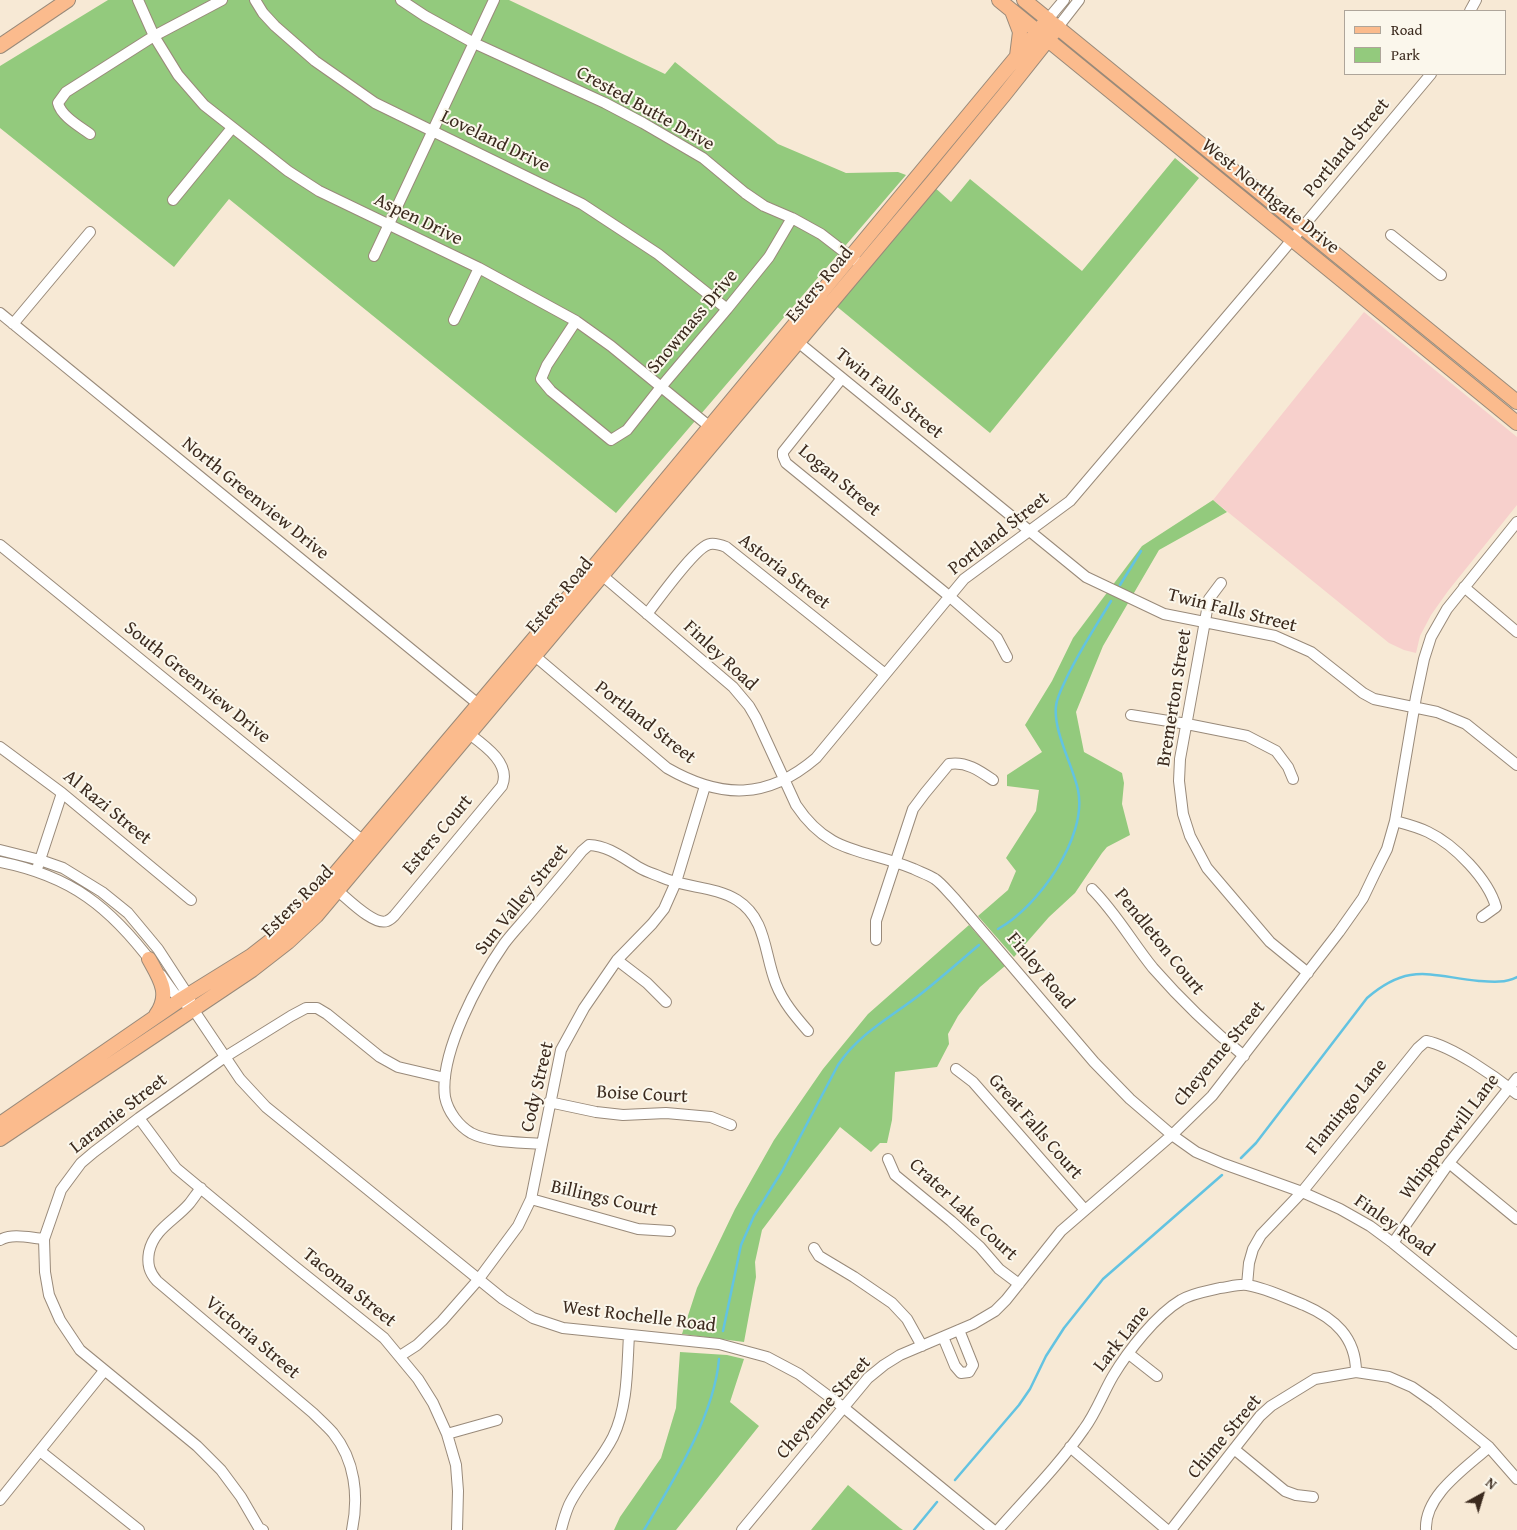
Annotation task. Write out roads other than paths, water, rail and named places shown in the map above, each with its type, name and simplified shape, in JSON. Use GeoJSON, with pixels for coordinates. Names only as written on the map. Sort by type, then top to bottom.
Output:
{"type":"FeatureCollection","features":[{"type":"Feature","properties":{"kind":"main road"},"geometry":{"type":"LineString","coordinates":[[0,46],[68,0]]}},
{"type":"Feature","properties":{"kind":"main road","name":"West Northgate Drive"},"geometry":{"type":"LineString","coordinates":[[999,0],[1517,423]]}},
{"type":"Feature","properties":{"kind":"main road","name":"West Northgate Drive"},"geometry":{"type":"LineString","coordinates":[[1024,0],[1517,402]]}},
{"type":"Feature","properties":{"kind":"main road"},"geometry":{"type":"LineString","coordinates":[[1012,10],[1020,32],[1017,58]]}},
{"type":"Feature","properties":{"kind":"main road","name":"Esters Road"},"geometry":{"type":"LineString","coordinates":[[0,1140],[96,1066],[154,1018],[184,997],[251,956],[283,931],[368,845],[792,337],[1004,95],[1053,23]]}},
{"type":"Feature","properties":{"kind":"main road","name":"Esters Road"},"geometry":{"type":"LineString","coordinates":[[856,262],[1017,58],[1043,36]]}},
{"type":"Feature","properties":{"kind":"main road"},"geometry":{"type":"LineString","coordinates":[[1174,142],[1180,127]]}},
{"type":"Feature","properties":{"kind":"main road"},"geometry":{"type":"LineString","coordinates":[[1398,326],[1408,314]]}},
{"type":"Feature","properties":{"kind":"main road","name":"Esters Road"},"geometry":{"type":"LineString","coordinates":[[0,1124],[193,1009],[273,954],[303,929],[338,891],[368,845]]}},
{"type":"Feature","properties":{"kind":"main road"},"geometry":{"type":"LineString","coordinates":[[149,959],[158,977],[164,1000],[162,1007],[154,1018]]}},
{"type":"Feature","properties":{"kind":"street","name":"Aspen Drive"},"geometry":{"type":"LineString","coordinates":[[138,0],[154,36],[178,75],[204,105],[288,171],[319,191],[479,268],[576,321],[611,346],[715,431]]}},
{"type":"Feature","properties":{"kind":"street"},"geometry":{"type":"LineString","coordinates":[[90,134],[62,113],[58,103],[66,92],[154,36],[222,0]]}},
{"type":"Feature","properties":{"kind":"street","name":"Loveland Drive"},"geometry":{"type":"LineString","coordinates":[[255,0],[263,13],[275,26],[315,61],[375,103],[582,204],[658,254],[727,309]]}},
{"type":"Feature","properties":{"kind":"street","name":"Crested Butte Drive"},"geometry":{"type":"LineString","coordinates":[[401,0],[425,16],[474,43],[605,103],[635,119],[702,158],[764,206],[792,218],[821,234],[856,262]]}},
{"type":"Feature","properties":{"kind":"street"},"geometry":{"type":"LineString","coordinates":[[374,256],[494,0]]}},
{"type":"Feature","properties":{"kind":"street","name":"Esters Road"},"geometry":{"type":"LineString","coordinates":[[1053,23],[1064,0]]}},
{"type":"Feature","properties":{"kind":"street","name":"Esters Road"},"geometry":{"type":"LineString","coordinates":[[1053,23],[1079,0]]}},
{"type":"Feature","properties":{"kind":"street","name":"Portland Street"},"geometry":{"type":"LineString","coordinates":[[530,652],[667,768],[689,780],[725,791],[744,791],[763,788],[801,772],[816,758],[964,579],[1070,501],[1430,75]]}},
{"type":"Feature","properties":{"kind":"street"},"geometry":{"type":"LineString","coordinates":[[173,200],[232,128]]}},
{"type":"Feature","properties":{"kind":"street","name":"Snowmass Drive"},"geometry":{"type":"LineString","coordinates":[[576,321],[547,365],[541,379],[551,391],[611,440],[627,430],[727,309],[768,257],[792,218]]}},
{"type":"Feature","properties":{"kind":"street"},"geometry":{"type":"LineString","coordinates":[[13,324],[90,232]]}},
{"type":"Feature","properties":{"kind":"street"},"geometry":{"type":"LineString","coordinates":[[1391,235],[1440,275]]}},
{"type":"Feature","properties":{"kind":"street"},"geometry":{"type":"LineString","coordinates":[[454,320],[479,268]]}},
{"type":"Feature","properties":{"kind":"street","name":"North Greenview Drive"},"geometry":{"type":"LineString","coordinates":[[0,313],[483,708]]}},
{"type":"Feature","properties":{"kind":"street","name":"Twin Falls Street"},"geometry":{"type":"LineString","coordinates":[[792,337],[1086,577],[1164,614],[1275,636],[1292,642],[1322,659],[1363,693],[1374,699],[1437,712],[1466,724],[1517,765]]}},
{"type":"Feature","properties":{"kind":"street","name":"Logan Street"},"geometry":{"type":"LineString","coordinates":[[842,378],[783,452],[786,463],[949,596]]}},
{"type":"Feature","properties":{"kind":"street","name":"Cheyenne Street"},"geometry":{"type":"LineString","coordinates":[[742,1530],[868,1378],[900,1355],[959,1330],[995,1311],[1061,1231],[1172,1135],[1212,1096],[1308,973],[1363,898],[1386,849],[1396,821],[1414,708],[1424,659],[1431,637],[1447,609],[1517,522]]}},
{"type":"Feature","properties":{"kind":"street","name":"Astoria Street"},"geometry":{"type":"LineString","coordinates":[[647,614],[697,552],[709,544],[718,544],[726,547],[885,674]]}},
{"type":"Feature","properties":{"kind":"street","name":"South Greenview Drive"},"geometry":{"type":"LineString","coordinates":[[0,545],[368,845]]}},
{"type":"Feature","properties":{"kind":"street","name":"Finley Road"},"geometry":{"type":"LineString","coordinates":[[597,572],[733,687],[749,706],[796,805],[806,819],[829,840],[850,849],[895,861],[934,878],[954,898],[1094,1062],[1130,1099],[1172,1135],[1196,1152],[1340,1208],[1370,1226],[1517,1344]]}},
{"type":"Feature","properties":{"kind":"street","name":"Bremerton Street"},"geometry":{"type":"LineString","coordinates":[[1221,583],[1209,599],[1188,724],[1180,759],[1179,781],[1183,814],[1190,836],[1207,868],[1281,952],[1308,973]]}},
{"type":"Feature","properties":{"kind":"street"},"geometry":{"type":"LineString","coordinates":[[1464,587],[1517,632]]}},
{"type":"Feature","properties":{"kind":"street"},"geometry":{"type":"LineString","coordinates":[[949,596],[997,638],[1007,657]]}},
{"type":"Feature","properties":{"kind":"street"},"geometry":{"type":"LineString","coordinates":[[1131,714],[1247,736],[1276,751],[1288,768],[1293,780]]}},
{"type":"Feature","properties":{"kind":"street","name":"Esters Court"},"geometry":{"type":"LineString","coordinates":[[338,891],[372,918],[380,922],[387,921],[394,916],[502,786],[505,779],[502,763],[464,730]]}},
{"type":"Feature","properties":{"kind":"street","name":"Al Razi Street"},"geometry":{"type":"LineString","coordinates":[[0,746],[62,793],[191,900]]}},
{"type":"Feature","properties":{"kind":"street"},"geometry":{"type":"LineString","coordinates":[[876,940],[876,921],[895,861],[914,809],[925,792],[949,764],[958,762],[979,770],[993,780]]}},
{"type":"Feature","properties":{"kind":"street","name":"Cody Street"},"geometry":{"type":"LineString","coordinates":[[400,1356],[417,1345],[442,1322],[478,1280],[518,1226],[531,1199],[549,1102],[561,1050],[584,1008],[617,960],[664,909],[676,882],[704,786]]}},
{"type":"Feature","properties":{"kind":"street"},"geometry":{"type":"LineString","coordinates":[[36,871],[62,793]]}},
{"type":"Feature","properties":{"kind":"street"},"geometry":{"type":"LineString","coordinates":[[1396,821],[1428,832],[1444,841],[1462,857],[1493,896],[1496,907],[1482,917]]}},
{"type":"Feature","properties":{"kind":"street","name":"Sun Valley Street"},"geometry":{"type":"LineString","coordinates":[[542,1144],[486,1139],[472,1133],[461,1125],[451,1113],[445,1098],[445,1078],[451,1050],[474,992],[504,944],[589,845],[607,848],[642,869],[676,882]]}},
{"type":"Feature","properties":{"kind":"street","name":"West Rochelle Road"},"geometry":{"type":"LineString","coordinates":[[0,850],[63,868],[102,892],[128,913],[158,949],[184,997]]}},
{"type":"Feature","properties":{"kind":"street","name":"West Rochelle Road"},"geometry":{"type":"LineString","coordinates":[[0,862],[36,871],[65,883],[101,905],[132,936],[149,959],[184,997],[240,1078],[266,1107],[503,1299],[533,1318],[563,1328],[719,1344],[767,1357],[799,1374],[843,1407],[993,1530]]}},
{"type":"Feature","properties":{"kind":"street"},"geometry":{"type":"LineString","coordinates":[[676,882],[714,891],[736,899],[755,916],[762,929],[769,965],[776,985],[787,1006],[808,1031]]}},
{"type":"Feature","properties":{"kind":"street","name":"Pendleton Court"},"geometry":{"type":"LineString","coordinates":[[1092,889],[1153,967],[1191,1009],[1244,1056]]}},
{"type":"Feature","properties":{"kind":"street"},"geometry":{"type":"LineString","coordinates":[[617,960],[647,982],[666,1002]]}},
{"type":"Feature","properties":{"kind":"street","name":"Laramie Street"},"geometry":{"type":"LineString","coordinates":[[263,1530],[259,1528],[241,1497],[221,1470],[197,1446],[80,1350],[60,1320],[49,1295],[45,1272],[44,1239],[61,1190],[81,1163],[139,1118],[225,1057],[306,1008],[317,1008],[327,1014],[380,1057],[398,1067],[445,1078]]}},
{"type":"Feature","properties":{"kind":"street","name":"Flamingo Lane"},"geometry":{"type":"LineString","coordinates":[[1247,1286],[1249,1263],[1253,1249],[1261,1235],[1302,1192],[1418,1048],[1426,1041],[1434,1043],[1463,1058],[1513,1091]]}},
{"type":"Feature","properties":{"kind":"street","name":"Great Falls Court"},"geometry":{"type":"LineString","coordinates":[[956,1069],[973,1082],[1085,1210]]}},
{"type":"Feature","properties":{"kind":"street","name":"Whippoorwill Lane"},"geometry":{"type":"LineString","coordinates":[[1393,1243],[1449,1163],[1513,1091],[1517,1078]]}},
{"type":"Feature","properties":{"kind":"street","name":"Boise Court"},"geometry":{"type":"LineString","coordinates":[[549,1102],[596,1112],[623,1115],[666,1113],[711,1117],[731,1125]]}},
{"type":"Feature","properties":{"kind":"street","name":"Tacoma Street"},"geometry":{"type":"LineString","coordinates":[[139,1118],[176,1168],[293,1266],[384,1338],[418,1379],[433,1403],[447,1434],[456,1465],[458,1491],[457,1530]]}},
{"type":"Feature","properties":{"kind":"street","name":"Crater Lake Court"},"geometry":{"type":"LineString","coordinates":[[888,1159],[894,1175],[980,1247],[999,1269],[1019,1284]]}},
{"type":"Feature","properties":{"kind":"street"},"geometry":{"type":"LineString","coordinates":[[1449,1163],[1517,1219]]}},
{"type":"Feature","properties":{"kind":"street","name":"Victoria Street"},"geometry":{"type":"LineString","coordinates":[[201,1188],[189,1205],[157,1232],[151,1244],[148,1260],[150,1273],[157,1281],[314,1413],[333,1433],[346,1454],[353,1476],[356,1510],[352,1530]]}},
{"type":"Feature","properties":{"kind":"street","name":"Billings Court"},"geometry":{"type":"LineString","coordinates":[[531,1199],[638,1228],[670,1231]]}},
{"type":"Feature","properties":{"kind":"street"},"geometry":{"type":"LineString","coordinates":[[2,1236],[44,1239]]}},
{"type":"Feature","properties":{"kind":"street"},"geometry":{"type":"LineString","coordinates":[[814,1248],[819,1256],[892,1303],[907,1319],[922,1346]]}},
{"type":"Feature","properties":{"kind":"street","name":"Lark Lane"},"geometry":{"type":"LineString","coordinates":[[998,1530],[1085,1428],[1113,1375],[1152,1325],[1182,1299],[1205,1291],[1236,1286],[1247,1286],[1288,1298],[1310,1308],[1331,1321],[1345,1334],[1356,1358],[1356,1372]]}},
{"type":"Feature","properties":{"kind":"street"},"geometry":{"type":"LineString","coordinates":[[943,1337],[955,1366],[961,1373],[969,1372],[973,1365],[959,1330]]}},
{"type":"Feature","properties":{"kind":"street"},"geometry":{"type":"LineString","coordinates":[[561,1530],[570,1504],[604,1454],[621,1414],[629,1335]]}},
{"type":"Feature","properties":{"kind":"street"},"geometry":{"type":"LineString","coordinates":[[1129,1354],[1157,1376]]}},
{"type":"Feature","properties":{"kind":"street"},"geometry":{"type":"LineString","coordinates":[[0,1500],[104,1371]]}},
{"type":"Feature","properties":{"kind":"street","name":"Chime Street"},"geometry":{"type":"LineString","coordinates":[[1171,1530],[1260,1416],[1297,1388],[1315,1378],[1356,1372],[1389,1378],[1412,1387],[1435,1403],[1489,1447],[1517,1479]]}},
{"type":"Feature","properties":{"kind":"street"},"geometry":{"type":"LineString","coordinates":[[447,1434],[496,1420]]}},
{"type":"Feature","properties":{"kind":"street"},"geometry":{"type":"LineString","coordinates":[[1070,1447],[1167,1530]]}},
{"type":"Feature","properties":{"kind":"street"},"geometry":{"type":"LineString","coordinates":[[1426,1530],[1425,1524],[1430,1508],[1440,1491],[1489,1447]]}},
{"type":"Feature","properties":{"kind":"street"},"geometry":{"type":"LineString","coordinates":[[1234,1449],[1285,1491],[1296,1495],[1314,1497]]}},
{"type":"Feature","properties":{"kind":"street"},"geometry":{"type":"LineString","coordinates":[[40,1451],[139,1530]]}},
{"type":"Feature","properties":{"kind":"waterway"},"geometry":{"type":"LineString","coordinates":[[1120,585],[1141,551]]}},
{"type":"Feature","properties":{"kind":"waterway"},"geometry":{"type":"LineString","coordinates":[[998,929],[1029,905],[1044,888],[1068,849],[1079,809],[1078,790],[1057,726],[1056,706],[1060,691],[1072,667],[1111,601]]}},
{"type":"Feature","properties":{"kind":"waterway"},"geometry":{"type":"LineString","coordinates":[[723,1331],[741,1245],[754,1216],[782,1171],[838,1065],[866,1034],[922,993],[979,945]]}},
{"type":"Feature","properties":{"kind":"waterway"},"geometry":{"type":"LineString","coordinates":[[1241,1158],[1256,1143],[1367,998],[1382,987],[1395,979],[1420,974],[1489,982],[1517,977]]}},
{"type":"Feature","properties":{"kind":"waterway"},"geometry":{"type":"LineString","coordinates":[[955,1480],[1019,1405],[1064,1328],[1103,1279],[1222,1175]]}},
{"type":"Feature","properties":{"kind":"waterway"},"geometry":{"type":"LineString","coordinates":[[644,1530],[679,1470],[701,1426],[716,1381],[719,1359]]}},
{"type":"Feature","properties":{"kind":"waterway"},"geometry":{"type":"LineString","coordinates":[[914,1530],[937,1502]]}}]}
